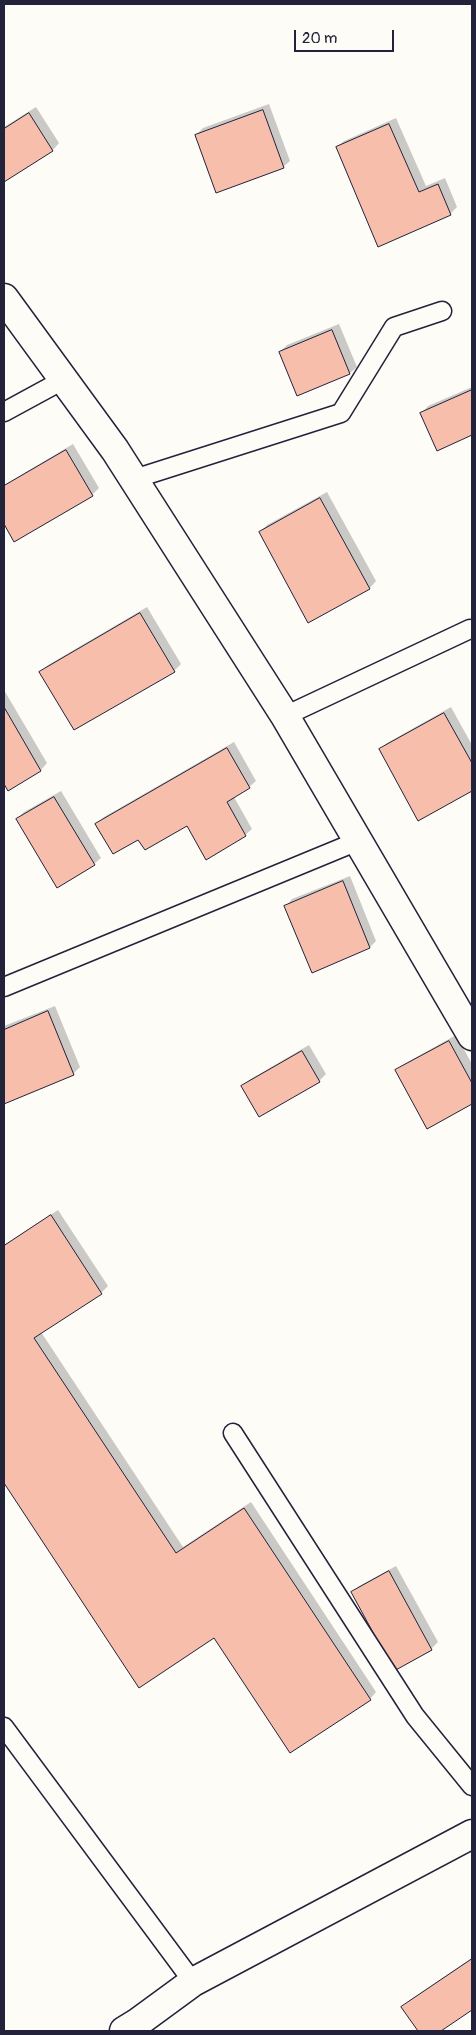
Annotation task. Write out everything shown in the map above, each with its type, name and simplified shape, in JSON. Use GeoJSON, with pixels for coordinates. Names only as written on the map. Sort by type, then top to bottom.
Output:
{"type":"FeatureCollection","features":[{"type":"Feature","properties":{"kind":"street"},"geometry":{"type":"LineString","coordinates":[[4,298],[115,450],[285,716],[472,1036]]}},
{"type":"Feature","properties":{"kind":"street"},"geometry":{"type":"LineString","coordinates":[[124,2031],[193,1982],[472,1834]]}},
{"type":"Feature","properties":{"kind":"lane"},"geometry":{"type":"LineString","coordinates":[[134,479],[341,413],[394,328],[442,311]]}},
{"type":"Feature","properties":{"kind":"lane"},"geometry":{"type":"LineString","coordinates":[[4,412],[63,380]]}},
{"type":"Feature","properties":{"kind":"lane"},"geometry":{"type":"LineString","coordinates":[[285,716],[470,629]]}},
{"type":"Feature","properties":{"kind":"lane"},"geometry":{"type":"LineString","coordinates":[[4,987],[358,841]]}},
{"type":"Feature","properties":{"kind":"lane"},"geometry":{"type":"LineString","coordinates":[[233,1433],[415,1716],[472,1786]]}},
{"type":"Feature","properties":{"kind":"lane"},"geometry":{"type":"LineString","coordinates":[[4,1727],[193,1982]]}},
{"type":"Feature","properties":{"kind":"building"},"geometry":{"type":"Polygon","coordinates":[[[263,110],[284,168],[216,193],[195,135],[263,110]]]}},
{"type":"Feature","properties":{"kind":"building"},"geometry":{"type":"Polygon","coordinates":[[[29,113],[53,151],[4,182],[4,129],[29,113]]]}},
{"type":"Feature","properties":{"kind":"building"},"geometry":{"type":"Polygon","coordinates":[[[389,124],[419,192],[438,184],[451,215],[378,247],[336,147],[389,124]]]}},
{"type":"Feature","properties":{"kind":"building"},"geometry":{"type":"Polygon","coordinates":[[[332,330],[350,374],[297,396],[279,352],[332,330]]]}},
{"type":"Feature","properties":{"kind":"building"},"geometry":{"type":"Polygon","coordinates":[[[472,390],[472,435],[437,451],[420,413],[472,390]]]}},
{"type":"Feature","properties":{"kind":"building"},"geometry":{"type":"Polygon","coordinates":[[[66,450],[93,496],[14,542],[4,524],[4,486],[66,450]]]}},
{"type":"Feature","properties":{"kind":"building"},"geometry":{"type":"Polygon","coordinates":[[[320,498],[370,589],[308,623],[259,532],[320,498]]]}},
{"type":"Feature","properties":{"kind":"building"},"geometry":{"type":"Polygon","coordinates":[[[140,613],[175,672],[74,730],[39,672],[140,613]]]}},
{"type":"Feature","properties":{"kind":"building"},"geometry":{"type":"Polygon","coordinates":[[[4,707],[41,771],[8,791],[4,784],[4,707]]]}},
{"type":"Feature","properties":{"kind":"building"},"geometry":{"type":"Polygon","coordinates":[[[444,713],[472,763],[472,791],[418,821],[379,749],[444,713]]]}},
{"type":"Feature","properties":{"kind":"building"},"geometry":{"type":"Polygon","coordinates":[[[227,748],[250,788],[227,802],[246,836],[206,860],[187,826],[145,850],[138,840],[113,854],[95,824],[227,748]]]}},
{"type":"Feature","properties":{"kind":"building"},"geometry":{"type":"Polygon","coordinates":[[[54,797],[95,865],[57,888],[16,819],[54,797]]]}},
{"type":"Feature","properties":{"kind":"building"},"geometry":{"type":"Polygon","coordinates":[[[343,881],[370,948],[312,973],[284,906],[343,881]]]}},
{"type":"Feature","properties":{"kind":"building"},"geometry":{"type":"Polygon","coordinates":[[[48,1011],[74,1075],[4,1104],[4,1030],[48,1011]]]}},
{"type":"Feature","properties":{"kind":"building"},"geometry":{"type":"Polygon","coordinates":[[[449,1041],[472,1083],[472,1104],[427,1129],[395,1070],[449,1041]]]}},
{"type":"Feature","properties":{"kind":"building"},"geometry":{"type":"Polygon","coordinates":[[[302,1051],[320,1082],[259,1117],[241,1086],[302,1051]]]}},
{"type":"Feature","properties":{"kind":"building"},"geometry":{"type":"Polygon","coordinates":[[[51,1215],[102,1294],[34,1338],[176,1553],[244,1508],[371,1700],[290,1753],[214,1638],[139,1688],[4,1483],[4,1246],[51,1215]]]}},
{"type":"Feature","properties":{"kind":"building"},"geometry":{"type":"Polygon","coordinates":[[[389,1571],[432,1650],[394,1671],[351,1592],[389,1571]]]}},
{"type":"Feature","properties":{"kind":"building"},"geometry":{"type":"Polygon","coordinates":[[[472,1959],[472,2010],[441,2031],[418,2031],[401,2007],[472,1959]]]}}]}
